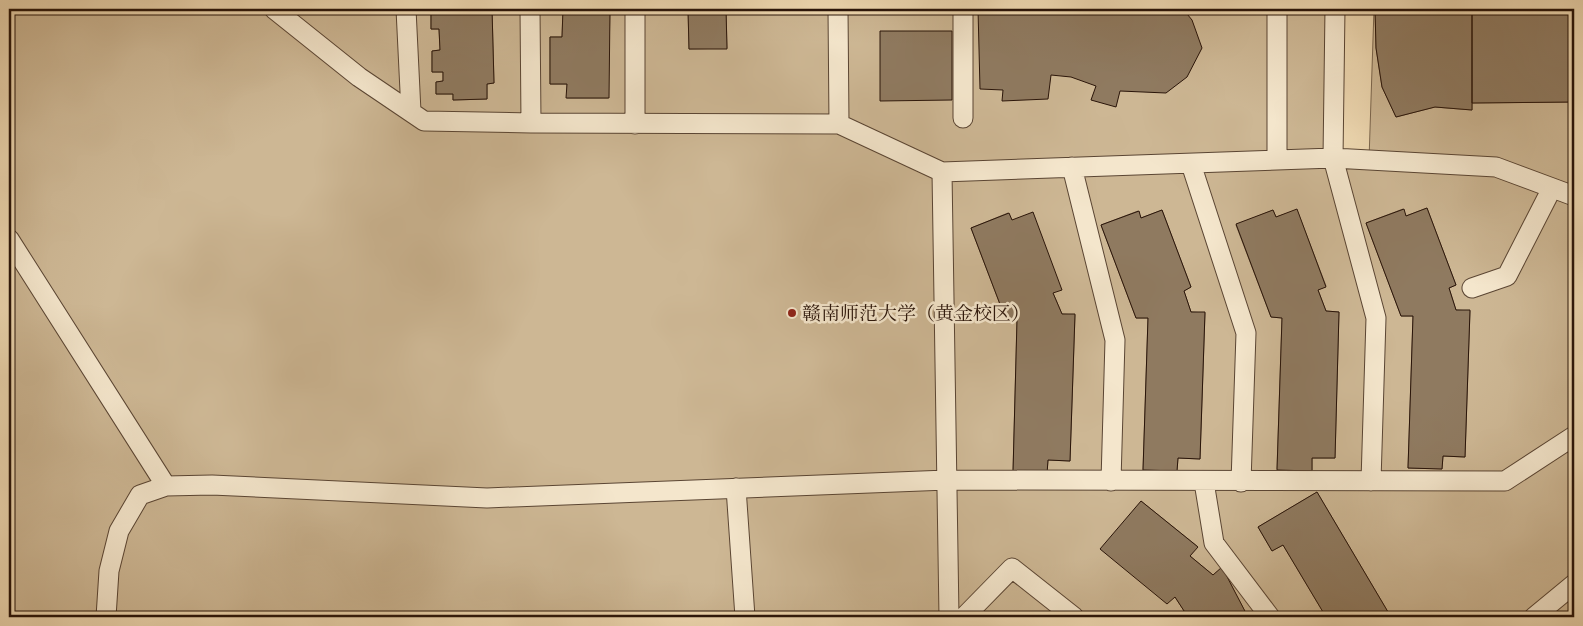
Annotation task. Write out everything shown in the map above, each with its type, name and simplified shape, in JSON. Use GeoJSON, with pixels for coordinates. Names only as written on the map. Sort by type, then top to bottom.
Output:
{"type":"FeatureCollection","features":[{"type":"Feature","properties":{"kind":"street"},"geometry":{"type":"LineString","coordinates":[[406,9],[411,112]]}},
{"type":"Feature","properties":{"kind":"street"},"geometry":{"type":"LineString","coordinates":[[530,9],[531,123]]}},
{"type":"Feature","properties":{"kind":"street"},"geometry":{"type":"LineString","coordinates":[[635,9],[635,124]]}},
{"type":"Feature","properties":{"kind":"street"},"geometry":{"type":"LineString","coordinates":[[838,9],[839,124]]}},
{"type":"Feature","properties":{"kind":"street"},"geometry":{"type":"LineString","coordinates":[[963,9],[963,118]]}},
{"type":"Feature","properties":{"kind":"street"},"geometry":{"type":"LineString","coordinates":[[1277,9],[1277,160]]}},
{"type":"Feature","properties":{"kind":"street"},"geometry":{"type":"LineString","coordinates":[[1335,9],[1333,158],[1376,318],[1370,481]]}},
{"type":"Feature","properties":{"kind":"street"},"geometry":{"type":"LineString","coordinates":[[276,10],[359,77],[424,121],[839,124],[942,172],[1333,158],[1496,167],[1574,196]]}},
{"type":"Feature","properties":{"kind":"street"},"geometry":{"type":"LineString","coordinates":[[1191,164],[1246,333],[1241,482]]}},
{"type":"Feature","properties":{"kind":"street"},"geometry":{"type":"LineString","coordinates":[[1072,168],[1115,340],[1111,481]]}},
{"type":"Feature","properties":{"kind":"street"},"geometry":{"type":"LineString","coordinates":[[942,172],[949,617]]}},
{"type":"Feature","properties":{"kind":"street"},"geometry":{"type":"LineString","coordinates":[[1472,288],[1507,276],[1552,188]]}},
{"type":"Feature","properties":{"kind":"street"},"geometry":{"type":"LineString","coordinates":[[9,239],[166,486]]}},
{"type":"Feature","properties":{"kind":"street"},"geometry":{"type":"LineString","coordinates":[[106,617],[109,571],[119,531],[140,495],[166,486],[212,485],[487,498],[947,480],[1241,482],[1505,480],[1574,436]]}},
{"type":"Feature","properties":{"kind":"street"},"geometry":{"type":"LineString","coordinates":[[1204,482],[1214,544],[1270,617]]}},
{"type":"Feature","properties":{"kind":"street"},"geometry":{"type":"LineString","coordinates":[[736,488],[744,617]]}},
{"type":"Feature","properties":{"kind":"street"},"geometry":{"type":"LineString","coordinates":[[964,617],[1012,568],[1074,617]]}},
{"type":"Feature","properties":{"kind":"street"},"geometry":{"type":"LineString","coordinates":[[1534,617],[1574,584]]}},
{"type":"Feature","properties":{"kind":"shaded area","name":"赣南师范大学（黄金校区）"},"geometry":{"type":"Polygon","coordinates":[[[9,9],[431,9],[431,29],[439,29],[440,50],[432,51],[432,72],[443,72],[443,81],[436,82],[436,94],[453,94],[453,100],[487,99],[487,84],[494,83],[492,9],[563,9],[562,37],[550,37],[550,84],[567,84],[567,98],[608,98],[610,9],[688,9],[689,49],[727,48],[726,9],[1335,9],[1333,158],[1369,160],[1375,9],[1376,48],[1382,87],[1396,117],[1435,107],[1472,110],[1472,103],[1574,102],[1574,617],[1391,617],[1317,492],[1258,527],[1272,551],[1283,545],[1326,617],[1248,617],[1222,568],[1213,575],[1190,556],[1197,546],[1141,501],[1175,597],[1188,617],[1036,617],[1033,615],[1030,617],[9,617],[9,9]],[[1427,208],[1406,216],[1403,209],[1366,223],[1401,316],[1413,316],[1408,468],[1442,469],[1443,456],[1465,457],[1470,311],[1456,310],[1449,288],[1456,285],[1427,208]],[[1162,210],[1141,218],[1138,211],[1101,225],[1136,318],[1148,318],[1143,470],[1177,471],[1178,458],[1200,459],[1205,313],[1191,312],[1184,291],[1191,287],[1162,210]],[[1273,210],[1236,225],[1271,317],[1282,318],[1277,469],[1312,470],[1312,458],[1335,458],[1339,312],[1326,311],[1318,290],[1326,286],[1297,210],[1276,217],[1273,210]],[[1008,213],[971,228],[1006,320],[1017,320],[1013,472],[1047,473],[1048,460],[1070,461],[1075,315],[1062,314],[1053,293],[1008,213]]]}},
{"type":"Feature","properties":{"kind":"building"},"geometry":{"type":"Polygon","coordinates":[[[431,9],[492,9],[494,83],[487,84],[487,99],[453,100],[453,94],[436,94],[436,82],[443,81],[443,72],[432,72],[432,51],[440,50],[439,29],[431,29],[431,9]]]}},
{"type":"Feature","properties":{"kind":"building"},"geometry":{"type":"Polygon","coordinates":[[[563,9],[610,9],[609,98],[566,98],[567,84],[550,84],[550,37],[562,37],[563,9]]]}},
{"type":"Feature","properties":{"kind":"building"},"geometry":{"type":"Polygon","coordinates":[[[688,9],[726,9],[727,49],[689,49],[688,9]]]}},
{"type":"Feature","properties":{"kind":"building"},"geometry":{"type":"Polygon","coordinates":[[[978,9],[1183,9],[1192,20],[1202,48],[1187,77],[1166,93],[1120,91],[1116,107],[1091,100],[1096,86],[1071,77],[1051,75],[1048,99],[1002,101],[1003,90],[980,89],[978,9]]]}},
{"type":"Feature","properties":{"kind":"building"},"geometry":{"type":"Polygon","coordinates":[[[1375,9],[1472,9],[1472,110],[1435,107],[1396,117],[1382,87],[1376,48],[1375,9]]]}},
{"type":"Feature","properties":{"kind":"building"},"geometry":{"type":"Polygon","coordinates":[[[1472,9],[1574,9],[1574,102],[1472,103],[1472,9]]]}},
{"type":"Feature","properties":{"kind":"building"},"geometry":{"type":"Polygon","coordinates":[[[880,31],[952,31],[952,100],[880,101],[880,31]]]}},
{"type":"Feature","properties":{"kind":"building"},"geometry":{"type":"Polygon","coordinates":[[[1427,208],[1456,285],[1449,288],[1456,310],[1470,310],[1465,457],[1443,456],[1442,469],[1408,468],[1413,316],[1401,316],[1366,223],[1404,209],[1406,216],[1427,208]]]}},
{"type":"Feature","properties":{"kind":"building"},"geometry":{"type":"Polygon","coordinates":[[[1297,209],[1326,287],[1318,290],[1326,311],[1339,312],[1335,458],[1312,458],[1312,471],[1277,470],[1282,318],[1271,317],[1236,224],[1273,210],[1276,217],[1297,209]]]}},
{"type":"Feature","properties":{"kind":"building"},"geometry":{"type":"Polygon","coordinates":[[[1162,210],[1191,287],[1184,291],[1191,312],[1205,312],[1200,459],[1178,458],[1177,471],[1143,470],[1148,318],[1136,318],[1101,225],[1139,211],[1141,218],[1162,210]]]}},
{"type":"Feature","properties":{"kind":"building"},"geometry":{"type":"Polygon","coordinates":[[[1033,212],[1062,290],[1053,293],[1062,314],[1075,314],[1070,461],[1048,460],[1047,474],[1013,472],[1017,320],[1006,320],[971,228],[1009,213],[1012,220],[1033,212]]]}},
{"type":"Feature","properties":{"kind":"building"},"geometry":{"type":"Polygon","coordinates":[[[1317,492],[1391,617],[1326,617],[1283,545],[1272,551],[1258,527],[1317,492]]]}},
{"type":"Feature","properties":{"kind":"building"},"geometry":{"type":"Polygon","coordinates":[[[1141,501],[1198,547],[1190,556],[1213,575],[1222,567],[1248,617],[1188,617],[1175,597],[1167,604],[1100,549],[1141,501]]]}},
{"type":"Feature","properties":{"kind":"place","name":"赣南师范大学（黄金校区）"},"geometry":{"type":"Point","coordinates":[792,313]}}]}
